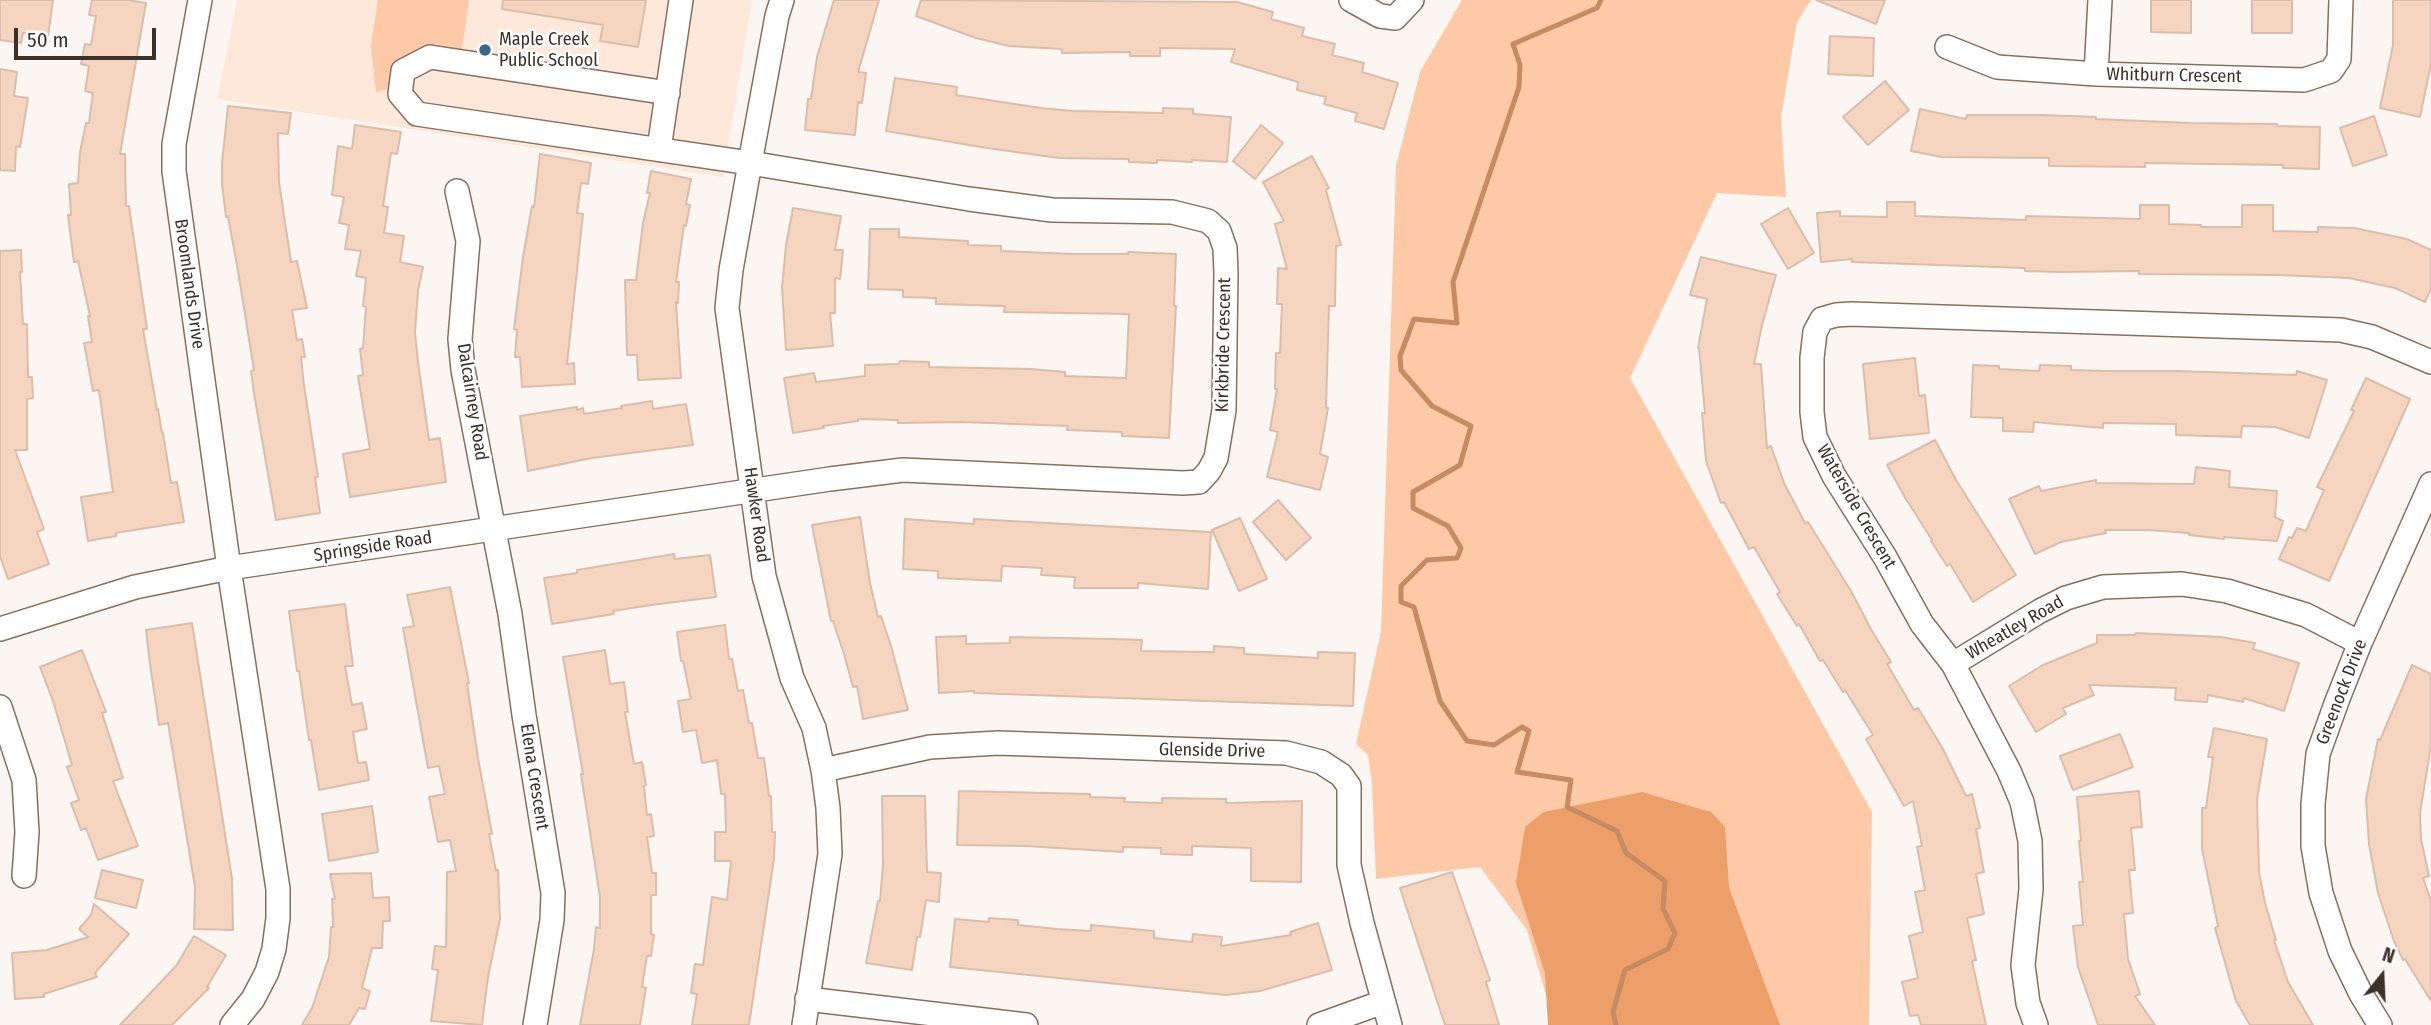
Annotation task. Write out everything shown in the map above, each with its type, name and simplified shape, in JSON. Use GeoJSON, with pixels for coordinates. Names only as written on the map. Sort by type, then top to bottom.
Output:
{"type":"FeatureCollection","features":[{"type":"Feature","properties":{"kind":"street","name":"Broomlands Drive"},"geometry":{"type":"LineString","coordinates":[[200,0],[174,144],[174,171],[229,568]]}},
{"type":"Feature","properties":{"kind":"street"},"geometry":{"type":"LineString","coordinates":[[659,149],[681,0]]}},
{"type":"Feature","properties":{"kind":"street","name":"Hawker Road"},"geometry":{"type":"LineString","coordinates":[[782,0],[750,163],[727,308],[764,576],[792,678],[814,728],[828,808],[830,854],[804,1025]]}},
{"type":"Feature","properties":{"kind":"street"},"geometry":{"type":"LineString","coordinates":[[1351,0],[1380,16],[1395,18],[1412,0]]}},
{"type":"Feature","properties":{"kind":"street"},"geometry":{"type":"LineString","coordinates":[[2096,74],[2100,0]]}},
{"type":"Feature","properties":{"kind":"street","name":"Whitburn Crescent"},"geometry":{"type":"LineString","coordinates":[[1947,47],[1997,67],[2096,74],[2304,80],[2332,71],[2339,59],[2341,0]]}},
{"type":"Feature","properties":{"kind":"street"},"geometry":{"type":"LineString","coordinates":[[668,93],[430,57],[403,71],[400,93],[417,114],[750,163]]}},
{"type":"Feature","properties":{"kind":"street","name":"Kirkbride Crescent"},"geometry":{"type":"LineString","coordinates":[[750,163],[1052,210],[1172,212],[1191,216],[1208,221],[1219,231],[1225,248],[1226,273],[1224,410],[1221,436],[1216,458],[1199,482],[903,470],[751,491]]}},
{"type":"Feature","properties":{"kind":"street","name":"Dalcairney Road"},"geometry":{"type":"LineString","coordinates":[[457,191],[468,241],[461,330],[463,370],[495,528]]}},
{"type":"Feature","properties":{"kind":"street","name":"Waterside Crescent"},"geometry":{"type":"LineString","coordinates":[[2036,1025],[2028,1003],[2023,965],[2031,890],[2030,841],[2022,802],[2009,771],[1953,664],[1922,624],[1885,557],[1834,476],[1815,437],[1812,358],[1815,332],[1822,319],[1851,314],[2341,330],[2372,337],[2431,362]]}},
{"type":"Feature","properties":{"kind":"street","name":"Greenock Drive"},"geometry":{"type":"LineString","coordinates":[[2380,1025],[2340,951],[2321,893],[2314,846],[2313,804],[2318,754],[2360,643],[2422,524],[2431,484]]}},
{"type":"Feature","properties":{"kind":"street","name":"Springside Road"},"geometry":{"type":"LineString","coordinates":[[0,629],[135,587],[229,568],[751,491]]}},
{"type":"Feature","properties":{"kind":"street","name":"Elena Crescent"},"geometry":{"type":"LineString","coordinates":[[495,528],[552,893],[552,920],[535,1025]]}},
{"type":"Feature","properties":{"kind":"street"},"geometry":{"type":"LineString","coordinates":[[229,568],[278,889],[274,949],[267,972],[253,999],[232,1025]]}},
{"type":"Feature","properties":{"kind":"street","name":"Wheatley Road"},"geometry":{"type":"LineString","coordinates":[[1953,664],[2040,611],[2066,598],[2103,587],[2182,584],[2227,591],[2306,615],[2360,643]]}},
{"type":"Feature","properties":{"kind":"street"},"geometry":{"type":"LineString","coordinates":[[0,708],[24,780],[27,832],[24,876]]}},
{"type":"Feature","properties":{"kind":"street","name":"Glenside Drive"},"geometry":{"type":"LineString","coordinates":[[823,771],[930,747],[998,743],[1286,753],[1321,762],[1341,775],[1349,786],[1349,865],[1390,1025]]}},
{"type":"Feature","properties":{"kind":"street"},"geometry":{"type":"LineString","coordinates":[[807,999],[1026,1025]]}},
{"type":"Feature","properties":{"kind":"street"},"geometry":{"type":"LineString","coordinates":[[1319,1025],[1383,1002]]}},
{"type":"Feature","properties":{"kind":"shaded area","name":"Maple Creek Public School"},"geometry":{"type":"Polygon","coordinates":[[[237,0],[752,0],[723,177],[217,99],[237,0]]]}},
{"type":"Feature","properties":{"kind":"shaded area"},"geometry":{"type":"Polygon","coordinates":[[[378,0],[469,0],[462,49],[436,44],[422,48],[407,58],[393,88],[376,92],[371,46],[378,0]]]}},
{"type":"Feature","properties":{"kind":"shaded area"},"geometry":{"type":"Polygon","coordinates":[[[1462,0],[1811,0],[1797,22],[1781,117],[1786,197],[1717,193],[1630,378],[1872,812],[1869,1025],[1555,1025],[1527,930],[1480,867],[1376,879],[1372,782],[1368,755],[1356,744],[1381,632],[1396,166],[1420,72],[1462,0]]]}},
{"type":"Feature","properties":{"kind":"shaded area"},"geometry":{"type":"Polygon","coordinates":[[[1642,792],[1711,812],[1725,827],[1729,888],[1780,1025],[1548,1025],[1545,973],[1516,883],[1525,827],[1544,812],[1642,792]]]}},
{"type":"Feature","properties":{"kind":"building"},"geometry":{"type":"Polygon","coordinates":[[[0,0],[53,0],[48,36],[23,33],[21,43],[0,40],[0,0]]]}},
{"type":"Feature","properties":{"kind":"building"},"geometry":{"type":"Polygon","coordinates":[[[92,0],[146,3],[120,154],[125,154],[126,206],[129,206],[147,329],[143,329],[157,410],[171,483],[177,482],[184,522],[116,533],[116,536],[88,541],[81,497],[113,492],[99,390],[93,391],[84,343],[92,342],[90,316],[78,261],[74,262],[68,215],[71,215],[69,184],[78,183],[80,152],[86,123],[89,123],[93,93],[85,91],[89,66],[81,64],[85,44],[91,45],[96,16],[89,15],[92,0]]]}},
{"type":"Feature","properties":{"kind":"building"},"geometry":{"type":"Polygon","coordinates":[[[503,0],[646,0],[638,47],[600,41],[603,25],[502,9],[503,0]]]}},
{"type":"Feature","properties":{"kind":"building"},"geometry":{"type":"Polygon","coordinates":[[[834,0],[879,0],[858,72],[866,73],[862,103],[858,102],[855,135],[805,130],[817,57],[834,0]]]}},
{"type":"Feature","properties":{"kind":"building"},"geometry":{"type":"Polygon","coordinates":[[[921,0],[1237,2],[1273,12],[1271,19],[1304,28],[1302,36],[1335,44],[1332,55],[1364,63],[1362,72],[1398,83],[1384,129],[1355,121],[1357,113],[1324,104],[1326,97],[1297,90],[1298,82],[1231,62],[1235,49],[1160,48],[1160,56],[1130,56],[1130,52],[1062,53],[1062,49],[1009,46],[976,38],[916,16],[921,0]]]}},
{"type":"Feature","properties":{"kind":"building"},"geometry":{"type":"Polygon","coordinates":[[[1816,0],[1885,0],[1876,24],[1816,0]]]}},
{"type":"Feature","properties":{"kind":"building"},"geometry":{"type":"Polygon","coordinates":[[[2151,0],[2191,0],[2191,33],[2151,32],[2151,0]]]}},
{"type":"Feature","properties":{"kind":"building"},"geometry":{"type":"Polygon","coordinates":[[[2252,0],[2292,0],[2292,33],[2252,33],[2252,0]]]}},
{"type":"Feature","properties":{"kind":"building"},"geometry":{"type":"Polygon","coordinates":[[[2393,0],[2431,0],[2431,64],[2420,117],[2380,108],[2393,45],[2393,0]]]}},
{"type":"Feature","properties":{"kind":"building"},"geometry":{"type":"Polygon","coordinates":[[[1830,36],[1874,38],[1873,76],[1828,74],[1830,36]]]}},
{"type":"Feature","properties":{"kind":"building"},"geometry":{"type":"Polygon","coordinates":[[[0,69],[17,72],[14,96],[28,98],[20,147],[16,146],[15,171],[0,170],[0,69]]]}},
{"type":"Feature","properties":{"kind":"building"},"geometry":{"type":"Polygon","coordinates":[[[895,78],[957,87],[956,95],[1041,108],[1163,113],[1163,108],[1193,109],[1193,114],[1231,117],[1227,162],[1157,160],[1157,163],[1129,162],[1129,159],[1059,158],[886,131],[895,78]]]}},
{"type":"Feature","properties":{"kind":"building"},"geometry":{"type":"Polygon","coordinates":[[[1885,81],[1909,110],[1868,145],[1843,117],[1885,81]]]}},
{"type":"Feature","properties":{"kind":"building"},"geometry":{"type":"Polygon","coordinates":[[[228,106],[291,113],[288,134],[278,133],[279,182],[291,262],[297,261],[307,308],[292,310],[297,340],[302,339],[305,357],[301,357],[318,477],[315,477],[320,513],[276,520],[222,184],[228,106]]]}},
{"type":"Feature","properties":{"kind":"building"},"geometry":{"type":"Polygon","coordinates":[[[1920,109],[1966,119],[1967,115],[2044,115],[2320,127],[2319,169],[2283,168],[2283,165],[2145,163],[2145,167],[2049,166],[2049,158],[1942,157],[1911,151],[1920,109]]]}},
{"type":"Feature","properties":{"kind":"building"},"geometry":{"type":"Polygon","coordinates":[[[2374,116],[2387,155],[2353,166],[2340,128],[2374,116]]]}},
{"type":"Feature","properties":{"kind":"building"},"geometry":{"type":"Polygon","coordinates":[[[355,125],[401,132],[397,154],[391,153],[383,206],[388,207],[384,233],[404,236],[400,262],[423,267],[415,332],[418,362],[429,440],[440,438],[446,482],[350,497],[343,454],[370,449],[358,376],[363,375],[360,349],[363,348],[366,278],[356,276],[361,251],[345,249],[349,225],[339,223],[344,197],[332,195],[338,146],[352,149],[355,125]]]}},
{"type":"Feature","properties":{"kind":"building"},"geometry":{"type":"Polygon","coordinates":[[[1261,125],[1283,143],[1255,179],[1233,161],[1261,125]]]}},
{"type":"Feature","properties":{"kind":"building"},"geometry":{"type":"Polygon","coordinates":[[[540,154],[591,163],[588,184],[581,183],[577,213],[583,214],[567,364],[574,363],[575,384],[522,387],[520,357],[515,357],[517,330],[514,329],[540,154]]]}},
{"type":"Feature","properties":{"kind":"building"},"geometry":{"type":"Polygon","coordinates":[[[1312,156],[1329,188],[1326,190],[1341,245],[1336,246],[1335,306],[1329,306],[1328,408],[1320,454],[1328,457],[1320,490],[1267,477],[1278,432],[1270,430],[1277,389],[1276,353],[1280,353],[1282,304],[1277,304],[1278,268],[1287,269],[1275,224],[1284,221],[1263,182],[1312,156]]]}},
{"type":"Feature","properties":{"kind":"building"},"geometry":{"type":"Polygon","coordinates":[[[651,171],[691,179],[686,204],[690,205],[686,226],[684,225],[676,282],[679,282],[678,303],[676,302],[681,378],[638,380],[637,355],[627,355],[625,280],[636,280],[651,171]]]}},
{"type":"Feature","properties":{"kind":"building"},"geometry":{"type":"Polygon","coordinates":[[[1887,202],[1915,202],[1915,216],[2026,220],[2026,216],[2140,219],[2140,205],[2169,205],[2169,224],[2201,227],[2242,227],[2242,205],[2273,205],[2273,231],[2318,232],[2318,227],[2354,228],[2407,239],[2431,250],[2431,289],[2425,302],[2395,288],[2349,278],[2139,274],[2139,271],[2025,271],[2025,268],[1852,262],[1852,259],[1821,262],[1817,213],[1840,211],[1840,216],[1887,217],[1887,202]]]}},
{"type":"Feature","properties":{"kind":"building"},"geometry":{"type":"Polygon","coordinates":[[[793,208],[841,216],[835,250],[843,250],[840,279],[835,278],[835,313],[830,313],[833,346],[786,350],[782,288],[793,208]]]}},
{"type":"Feature","properties":{"kind":"building"},"geometry":{"type":"Polygon","coordinates":[[[1788,208],[1814,253],[1788,269],[1761,224],[1788,208]]]}},
{"type":"Feature","properties":{"kind":"building"},"geometry":{"type":"Polygon","coordinates":[[[870,229],[899,229],[899,237],[1001,246],[1001,251],[1176,254],[1169,438],[1122,436],[1122,432],[1067,430],[1068,426],[962,422],[898,423],[898,420],[858,419],[793,433],[784,378],[814,373],[816,382],[865,376],[865,365],[899,364],[900,361],[929,362],[929,367],[1031,369],[1065,372],[1065,376],[1126,378],[1129,314],[1004,312],[1005,306],[936,304],[936,298],[903,297],[903,290],[868,289],[870,229]]]}},
{"type":"Feature","properties":{"kind":"building"},"geometry":{"type":"Polygon","coordinates":[[[21,250],[23,324],[27,324],[28,377],[32,377],[33,398],[27,399],[27,450],[15,450],[44,529],[37,532],[49,564],[8,579],[0,556],[0,251],[21,250]]]}},
{"type":"Feature","properties":{"kind":"building"},"geometry":{"type":"Polygon","coordinates":[[[1701,257],[1776,275],[1754,364],[1761,364],[1767,448],[1771,446],[1784,483],[1805,523],[1808,522],[1851,591],[1891,662],[1887,664],[1914,710],[1918,708],[1943,749],[1966,796],[1972,794],[1980,828],[1976,829],[1984,872],[1976,874],[1984,914],[1967,918],[1976,960],[1972,961],[1986,1025],[1921,1025],[1918,1015],[1910,1016],[1902,982],[1918,978],[1909,936],[1923,932],[1915,892],[1925,890],[1917,847],[1922,846],[1913,801],[1904,806],[1866,739],[1873,735],[1845,690],[1843,692],[1823,660],[1820,661],[1799,624],[1797,626],[1777,594],[1780,592],[1754,547],[1749,549],[1724,502],[1721,503],[1706,461],[1702,413],[1705,413],[1698,348],[1707,299],[1690,295],[1701,257]]]}},
{"type":"Feature","properties":{"kind":"building"},"geometry":{"type":"Polygon","coordinates":[[[1915,358],[1919,396],[1925,395],[1929,433],[1870,439],[1863,364],[1915,358]]]}},
{"type":"Feature","properties":{"kind":"building"},"geometry":{"type":"Polygon","coordinates":[[[1973,365],[2039,371],[2040,365],[2071,366],[2071,370],[2109,371],[2296,375],[2297,371],[2327,380],[2309,438],[2275,427],[2242,426],[2241,437],[2176,435],[2176,424],[2103,423],[2103,428],[2034,422],[2033,432],[2003,431],[2003,418],[1971,417],[1973,365]]]}},
{"type":"Feature","properties":{"kind":"building"},"geometry":{"type":"Polygon","coordinates":[[[2366,378],[2410,399],[2329,581],[2279,559],[2289,537],[2292,538],[2297,528],[2306,531],[2324,490],[2317,487],[2354,411],[2351,410],[2366,378]]]}},
{"type":"Feature","properties":{"kind":"building"},"geometry":{"type":"Polygon","coordinates":[[[652,401],[653,409],[686,404],[693,445],[592,458],[528,471],[520,416],[577,407],[577,410],[583,408],[584,414],[652,401]]]}},
{"type":"Feature","properties":{"kind":"building"},"geometry":{"type":"Polygon","coordinates":[[[1935,440],[1956,480],[2016,575],[1973,602],[1950,564],[1947,566],[1931,541],[1887,465],[1935,440]]]}},
{"type":"Feature","properties":{"kind":"building"},"geometry":{"type":"Polygon","coordinates":[[[2196,467],[2230,471],[2229,487],[2277,491],[2275,517],[2283,521],[2277,541],[2224,539],[2149,530],[2105,530],[2106,533],[2061,542],[2035,554],[2009,499],[2039,486],[2041,491],[2096,480],[2096,483],[2194,484],[2196,467]]]}},
{"type":"Feature","properties":{"kind":"building"},"geometry":{"type":"Polygon","coordinates":[[[1278,500],[1311,538],[1286,560],[1253,522],[1278,500]]]}},
{"type":"Feature","properties":{"kind":"building"},"geometry":{"type":"Polygon","coordinates":[[[860,517],[878,617],[881,616],[891,646],[908,710],[863,719],[857,686],[853,687],[831,621],[812,525],[860,517]]]}},
{"type":"Feature","properties":{"kind":"building"},"geometry":{"type":"Polygon","coordinates":[[[1240,518],[1267,579],[1239,591],[1212,530],[1240,518]]]}},
{"type":"Feature","properties":{"kind":"building"},"geometry":{"type":"Polygon","coordinates":[[[905,519],[974,524],[974,519],[1211,532],[1208,589],[1138,583],[1138,588],[1074,588],[1075,577],[1041,575],[1042,568],[1002,566],[1001,581],[938,578],[938,571],[903,569],[905,519]]]}},
{"type":"Feature","properties":{"kind":"building"},"geometry":{"type":"Polygon","coordinates":[[[674,554],[675,559],[710,555],[716,597],[613,611],[614,614],[552,624],[544,578],[674,554]]]}},
{"type":"Feature","properties":{"kind":"building"},"geometry":{"type":"Polygon","coordinates":[[[450,587],[469,683],[478,758],[492,834],[489,834],[496,871],[498,870],[500,919],[488,977],[482,1025],[431,1021],[438,970],[432,969],[435,946],[446,947],[447,872],[456,871],[450,840],[438,842],[429,797],[445,794],[439,766],[428,768],[403,628],[414,626],[407,595],[450,587]]]}},
{"type":"Feature","properties":{"kind":"building"},"geometry":{"type":"Polygon","coordinates":[[[345,604],[353,666],[345,666],[352,705],[362,703],[367,729],[353,732],[358,763],[366,762],[369,780],[319,790],[289,611],[345,604]]]}},
{"type":"Feature","properties":{"kind":"building"},"geometry":{"type":"Polygon","coordinates":[[[192,623],[232,879],[233,930],[194,929],[195,887],[173,753],[168,723],[159,725],[150,664],[146,630],[192,623]]]}},
{"type":"Feature","properties":{"kind":"building"},"geometry":{"type":"Polygon","coordinates":[[[725,625],[729,659],[732,659],[738,691],[743,690],[758,758],[764,758],[771,796],[772,832],[775,832],[774,859],[749,1025],[692,1025],[697,994],[691,993],[695,964],[703,965],[712,897],[727,900],[731,861],[715,861],[715,832],[726,832],[725,794],[721,794],[717,760],[702,763],[696,730],[683,732],[678,701],[691,699],[677,632],[725,625]]]}},
{"type":"Feature","properties":{"kind":"building"},"geometry":{"type":"Polygon","coordinates":[[[2136,633],[2221,637],[2255,643],[2253,649],[2299,663],[2284,711],[2244,698],[2243,702],[2208,695],[2207,702],[2175,700],[2176,688],[2089,685],[2094,695],[2063,708],[2066,714],[2036,732],[2009,686],[2043,665],[2097,643],[2097,635],[2136,633]]]}},
{"type":"Feature","properties":{"kind":"building"},"geometry":{"type":"Polygon","coordinates":[[[966,636],[966,644],[1010,643],[1010,637],[1112,639],[1142,640],[1141,651],[1214,652],[1214,646],[1244,648],[1244,654],[1318,658],[1318,652],[1355,653],[1353,706],[974,691],[939,693],[936,637],[966,636]]]}},
{"type":"Feature","properties":{"kind":"building"},"geometry":{"type":"Polygon","coordinates":[[[82,650],[106,712],[102,713],[123,778],[113,781],[138,846],[98,860],[86,828],[81,830],[71,803],[79,800],[67,767],[72,765],[40,667],[82,650]]]}},
{"type":"Feature","properties":{"kind":"building"},"geometry":{"type":"Polygon","coordinates":[[[605,650],[610,684],[624,682],[628,712],[625,712],[634,764],[642,762],[647,815],[651,814],[654,836],[647,837],[652,873],[656,873],[656,895],[651,895],[651,934],[654,935],[642,987],[646,988],[640,1025],[580,1025],[596,927],[600,928],[600,897],[563,657],[605,650]]]}},
{"type":"Feature","properties":{"kind":"building"},"geometry":{"type":"Polygon","coordinates":[[[2412,665],[2431,674],[2431,745],[2420,813],[2421,839],[2429,876],[2423,878],[2431,901],[2431,1001],[2405,959],[2403,960],[2378,893],[2369,844],[2366,799],[2378,739],[2380,740],[2412,665]]]}},
{"type":"Feature","properties":{"kind":"building"},"geometry":{"type":"Polygon","coordinates":[[[2214,728],[2267,739],[2257,799],[2259,872],[2274,940],[2288,982],[2313,1025],[2250,1025],[2236,1001],[2215,928],[2218,926],[2202,849],[2202,808],[2206,808],[2213,757],[2208,757],[2214,728]]]}},
{"type":"Feature","properties":{"kind":"building"},"geometry":{"type":"Polygon","coordinates":[[[2120,734],[2133,767],[2073,790],[2060,756],[2120,734]]]}},
{"type":"Feature","properties":{"kind":"building"},"geometry":{"type":"Polygon","coordinates":[[[959,791],[1090,794],[1090,797],[1125,798],[1124,802],[1162,803],[1162,798],[1226,799],[1226,803],[1302,801],[1301,882],[1251,881],[1251,848],[1192,846],[1192,855],[1161,854],[1161,848],[1123,847],[1123,852],[957,845],[959,791]]]}},
{"type":"Feature","properties":{"kind":"building"},"geometry":{"type":"Polygon","coordinates":[[[2139,791],[2142,827],[2131,828],[2135,870],[2129,870],[2133,913],[2124,914],[2128,959],[2140,994],[2135,996],[2155,1025],[2098,1025],[2078,967],[2073,926],[2083,925],[2077,797],[2139,791]]]}},
{"type":"Feature","properties":{"kind":"building"},"geometry":{"type":"Polygon","coordinates":[[[882,796],[925,796],[927,872],[941,873],[939,902],[926,900],[912,970],[866,963],[880,901],[883,864],[882,796]]]}},
{"type":"Feature","properties":{"kind":"building"},"geometry":{"type":"Polygon","coordinates":[[[372,806],[378,852],[329,861],[322,814],[372,806]]]}},
{"type":"Feature","properties":{"kind":"building"},"geometry":{"type":"Polygon","coordinates":[[[102,870],[143,880],[136,908],[95,898],[102,870]]]}},
{"type":"Feature","properties":{"kind":"building"},"geometry":{"type":"Polygon","coordinates":[[[1452,872],[1490,980],[1486,982],[1499,1025],[1445,1025],[1400,888],[1452,872]]]}},
{"type":"Feature","properties":{"kind":"building"},"geometry":{"type":"Polygon","coordinates":[[[371,873],[373,898],[389,897],[390,921],[383,921],[382,948],[372,948],[362,988],[370,991],[365,1009],[359,1008],[349,1025],[302,1025],[312,1008],[329,957],[333,927],[332,899],[335,899],[330,874],[371,873]]]}},
{"type":"Feature","properties":{"kind":"building"},"geometry":{"type":"Polygon","coordinates":[[[94,904],[129,934],[95,973],[97,977],[44,994],[44,997],[15,999],[12,953],[47,950],[88,937],[79,929],[91,915],[94,904]]]}},
{"type":"Feature","properties":{"kind":"building"},"geometry":{"type":"Polygon","coordinates":[[[989,918],[1018,920],[1018,925],[1057,929],[1091,931],[1091,925],[1154,931],[1154,938],[1192,942],[1193,934],[1222,937],[1221,946],[1291,935],[1290,932],[1318,923],[1332,970],[1260,991],[1226,995],[950,967],[955,919],[989,922],[989,918]]]}},
{"type":"Feature","properties":{"kind":"building"},"geometry":{"type":"Polygon","coordinates":[[[194,936],[226,955],[207,987],[209,988],[172,1025],[120,1025],[176,966],[194,936]]]}},
{"type":"Feature","properties":{"kind":"waterway"},"geometry":{"type":"LineString","coordinates":[[1601,0],[1597,8],[1513,44],[1520,65],[1519,87],[1453,282],[1457,323],[1414,319],[1400,356],[1401,370],[1432,406],[1471,426],[1460,465],[1413,492],[1413,508],[1448,526],[1461,548],[1457,558],[1427,560],[1401,586],[1401,602],[1414,607],[1440,701],[1467,741],[1494,745],[1522,727],[1529,731],[1517,772],[1571,780],[1567,807],[1617,831],[1626,853],[1665,881],[1663,909],[1675,933],[1668,949],[1625,970],[1613,1012],[1616,1025]]}},
{"type":"Feature","properties":{"kind":"place","name":"Maple Creek Public School"},"geometry":{"type":"Point","coordinates":[485,50]}}]}
